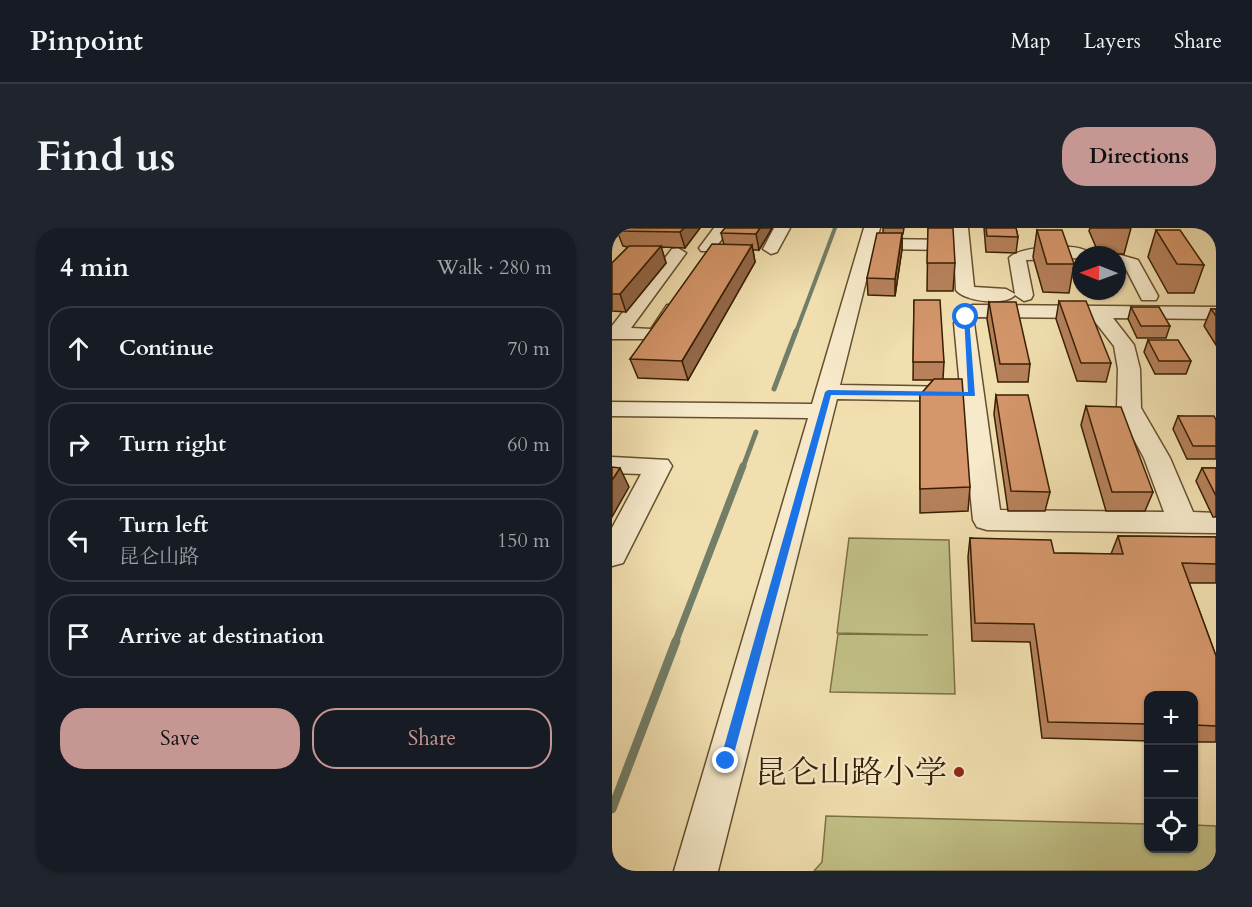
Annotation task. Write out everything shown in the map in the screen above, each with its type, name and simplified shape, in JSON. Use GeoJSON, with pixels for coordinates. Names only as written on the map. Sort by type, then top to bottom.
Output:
{"type":"FeatureCollection","features":[{"type":"Feature","properties":{"kind":"street"},"geometry":{"type":"LineString","coordinates":[[708,255],[722,228]]}},
{"type":"Feature","properties":{"kind":"street"},"geometry":{"type":"LineString","coordinates":[[771,249],[782,228]]}},
{"type":"Feature","properties":{"kind":"street"},"geometry":{"type":"LineString","coordinates":[[1074,231],[1081,246]]}},
{"type":"Feature","properties":{"kind":"street"},"geometry":{"type":"LineString","coordinates":[[696,871],[870,236],[961,237],[963,286],[968,293],[1216,296]]}},
{"type":"Feature","properties":{"kind":"street"},"geometry":{"type":"LineString","coordinates":[[612,358],[622,325],[678,253]]}},
{"type":"Feature","properties":{"kind":"street"},"geometry":{"type":"LineString","coordinates":[[1024,295],[1017,261],[1021,255],[1072,254]]}},
{"type":"Feature","properties":{"kind":"street"},"geometry":{"type":"LineString","coordinates":[[1126,262],[1132,264],[1149,296]]}},
{"type":"Feature","properties":{"kind":"street"},"geometry":{"type":"LineString","coordinates":[[622,325],[666,321],[686,292]]}},
{"type":"Feature","properties":{"kind":"street"},"geometry":{"type":"LineString","coordinates":[[1216,313],[973,311],[968,313],[964,323],[987,520],[1216,523]]}},
{"type":"Feature","properties":{"kind":"street"},"geometry":{"type":"LineString","coordinates":[[1098,312],[1124,345],[1129,369],[1129,408],[1157,458],[1183,523]]}},
{"type":"Feature","properties":{"kind":"street"},"geometry":{"type":"LineString","coordinates":[[612,409],[825,402],[972,394]]}},
{"type":"Feature","properties":{"kind":"street"},"geometry":{"type":"LineString","coordinates":[[612,465],[659,466],[612,555]]}},
{"type":"Feature","properties":{"kind":"shaded area"},"geometry":{"type":"Polygon","coordinates":[[[849,538],[949,540],[955,694],[830,692],[838,634],[928,635],[837,633],[849,538]]]}},
{"type":"Feature","properties":{"kind":"shaded area"},"geometry":{"type":"Polygon","coordinates":[[[826,816],[1144,824],[1144,853],[1198,853],[1198,825],[1216,826],[1216,871],[814,871],[822,862],[826,816]]]}},
{"type":"Feature","properties":{"kind":"building"},"geometry":{"type":"Polygon","coordinates":[[[620,228],[684,228],[680,232],[617,231],[620,228]]]}},
{"type":"Feature","properties":{"kind":"building"},"geometry":{"type":"Polygon","coordinates":[[[725,228],[760,228],[756,234],[721,233],[725,228]]]}},
{"type":"Feature","properties":{"kind":"building"},"geometry":{"type":"Polygon","coordinates":[[[928,228],[953,228],[955,263],[927,263],[928,228]]]}},
{"type":"Feature","properties":{"kind":"building"},"geometry":{"type":"Polygon","coordinates":[[[986,228],[1016,228],[1018,237],[987,236],[986,228]]]}},
{"type":"Feature","properties":{"kind":"building"},"geometry":{"type":"Polygon","coordinates":[[[1037,230],[1062,230],[1072,264],[1047,264],[1037,230]]]}},
{"type":"Feature","properties":{"kind":"building"},"geometry":{"type":"Polygon","coordinates":[[[1156,230],[1180,230],[1204,265],[1177,264],[1156,230]]]}},
{"type":"Feature","properties":{"kind":"building"},"geometry":{"type":"Polygon","coordinates":[[[877,233],[902,233],[895,279],[867,278],[877,233]]]}},
{"type":"Feature","properties":{"kind":"building"},"geometry":{"type":"Polygon","coordinates":[[[712,244],[752,245],[682,361],[630,359],[712,244]]]}},
{"type":"Feature","properties":{"kind":"building"},"geometry":{"type":"Polygon","coordinates":[[[629,246],[661,246],[620,294],[612,294],[612,263],[629,246]]]}},
{"type":"Feature","properties":{"kind":"building"},"geometry":{"type":"Polygon","coordinates":[[[914,300],[940,300],[944,362],[913,362],[914,300]]]}},
{"type":"Feature","properties":{"kind":"building"},"geometry":{"type":"Polygon","coordinates":[[[1059,301],[1086,301],[1111,363],[1081,363],[1059,301]]]}},
{"type":"Feature","properties":{"kind":"building"},"geometry":{"type":"Polygon","coordinates":[[[989,302],[1016,302],[1030,364],[1000,364],[989,302]]]}},
{"type":"Feature","properties":{"kind":"building"},"geometry":{"type":"Polygon","coordinates":[[[1131,307],[1159,307],[1170,326],[1141,326],[1131,307]]]}},
{"type":"Feature","properties":{"kind":"building"},"geometry":{"type":"Polygon","coordinates":[[[1148,340],[1178,340],[1191,361],[1159,361],[1148,340]]]}},
{"type":"Feature","properties":{"kind":"building"},"geometry":{"type":"Polygon","coordinates":[[[934,379],[962,379],[970,487],[920,489],[920,395],[934,379]]]}},
{"type":"Feature","properties":{"kind":"building"},"geometry":{"type":"Polygon","coordinates":[[[996,395],[1028,395],[1050,492],[1011,491],[996,395]]]}},
{"type":"Feature","properties":{"kind":"building"},"geometry":{"type":"Polygon","coordinates":[[[1086,406],[1121,407],[1153,492],[1112,492],[1086,406]]]}},
{"type":"Feature","properties":{"kind":"building"},"geometry":{"type":"Polygon","coordinates":[[[1178,416],[1214,416],[1216,446],[1193,446],[1178,416]]]}},
{"type":"Feature","properties":{"kind":"building"},"geometry":{"type":"Polygon","coordinates":[[[612,467],[620,468],[612,480],[612,467]]]}},
{"type":"Feature","properties":{"kind":"building"},"geometry":{"type":"Polygon","coordinates":[[[1202,468],[1216,468],[1216,496],[1202,468]]]}},
{"type":"Feature","properties":{"kind":"building"},"geometry":{"type":"Polygon","coordinates":[[[1118,536],[1216,537],[1216,564],[1182,563],[1216,656],[1216,726],[1198,725],[1198,691],[1144,691],[1144,724],[1048,722],[1034,624],[975,623],[970,538],[1051,540],[1054,553],[1123,554],[1118,536]]]}},
{"type":"Feature","properties":{"kind":"waterway"},"geometry":{"type":"LineString","coordinates":[[796,332],[835,228]]}},
{"type":"Feature","properties":{"kind":"waterway"},"geometry":{"type":"LineString","coordinates":[[774,389],[796,331]]}},
{"type":"Feature","properties":{"kind":"waterway"},"geometry":{"type":"LineString","coordinates":[[743,467],[756,432]]}},
{"type":"Feature","properties":{"kind":"waterway"},"geometry":{"type":"LineString","coordinates":[[675,643],[743,466]]}},
{"type":"Feature","properties":{"kind":"waterway"},"geometry":{"type":"LineString","coordinates":[[612,809],[676,641]]}},
{"type":"Feature","properties":{"kind":"place","name":"昆仑山路小学"},"geometry":{"type":"Point","coordinates":[959,772]}},
{"type":"Feature","properties":{"kind":"route"},"geometry":{"type":"LineString","coordinates":[[726,761],[828,392],[972,394],[964,323],[966,317]]}}]}
